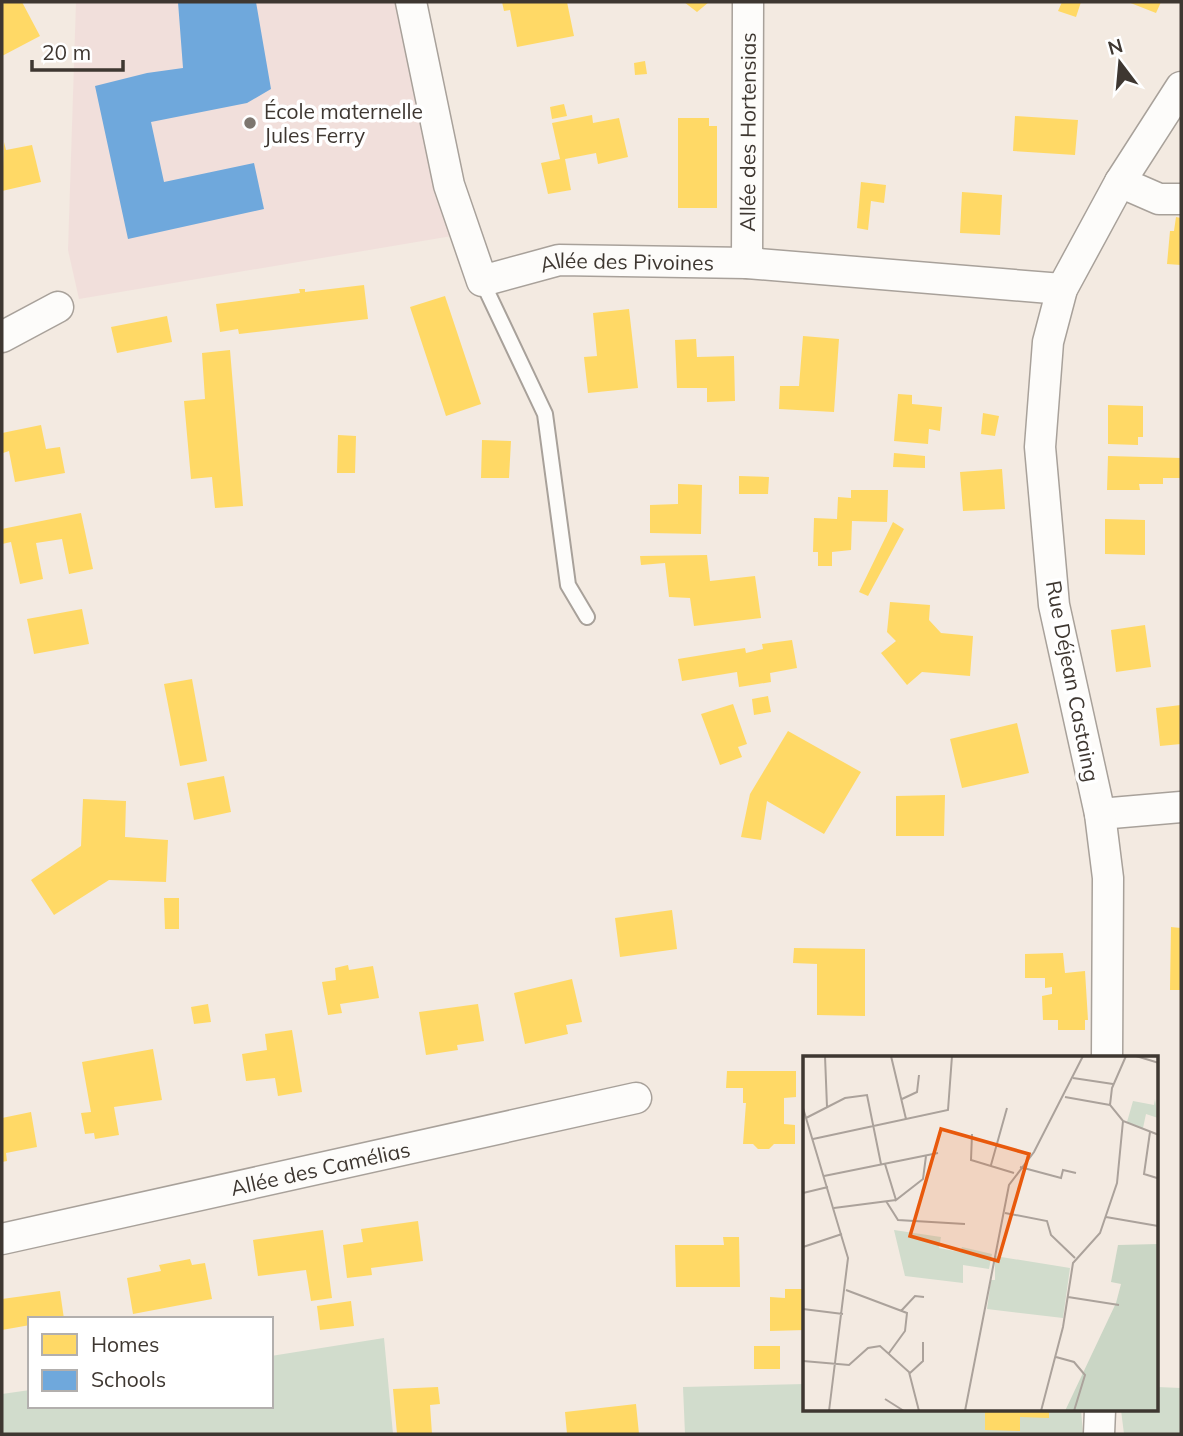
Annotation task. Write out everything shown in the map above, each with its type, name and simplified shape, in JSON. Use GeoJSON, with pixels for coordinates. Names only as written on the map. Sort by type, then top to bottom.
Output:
{"type":"FeatureCollection","features":[{"type":"Feature","properties":{"kind":"street"},"geometry":{"type":"LineString","coordinates":[[411,2],[449,184],[482,281]]}},
{"type":"Feature","properties":{"kind":"street","name":"Allée des Hortensias"},"geometry":{"type":"LineString","coordinates":[[747,263],[748,2]]}},
{"type":"Feature","properties":{"kind":"street","name":"Rue Déjean Castaing"},"geometry":{"type":"LineString","coordinates":[[1108,1056],[1108,878],[1100,814],[1054,605],[1040,447],[1048,342],[1062,289],[1120,182],[1181,87]]}},
{"type":"Feature","properties":{"kind":"street"},"geometry":{"type":"LineString","coordinates":[[1120,182],[1159,199],[1181,199]]}},
{"type":"Feature","properties":{"kind":"street","name":"Allée des Pivoines"},"geometry":{"type":"LineString","coordinates":[[482,281],[559,260],[747,263],[1062,289]]}},
{"type":"Feature","properties":{"kind":"street"},"geometry":{"type":"LineString","coordinates":[[2,337],[58,307]]}},
{"type":"Feature","properties":{"kind":"street"},"geometry":{"type":"LineString","coordinates":[[1100,814],[1181,807]]}},
{"type":"Feature","properties":{"kind":"street","name":"Allée des Camélias"},"geometry":{"type":"LineString","coordinates":[[2,1239],[636,1098]]}},
{"type":"Feature","properties":{"kind":"street"},"geometry":{"type":"LineString","coordinates":[[1099,1434],[1100,1412]]}},
{"type":"Feature","properties":{"kind":"lane"},"geometry":{"type":"LineString","coordinates":[[482,281],[545,414],[568,585],[587,617]]}},
{"type":"Feature","properties":{"kind":"shaded area","name":"École maternelle Jules Ferry"},"geometry":{"type":"Polygon","coordinates":[[[76,2],[402,2],[452,236],[79,299],[68,250],[76,2]]]}},
{"type":"Feature","properties":{"kind":"green space"},"geometry":{"type":"Polygon","coordinates":[[[384,1338],[393,1434],[2,1434],[2,1394],[28,1390],[28,1408],[273,1408],[273,1356],[384,1338]]]}},
{"type":"Feature","properties":{"kind":"green space"},"geometry":{"type":"Polygon","coordinates":[[[803,1384],[803,1412],[1081,1412],[1083,1434],[685,1434],[683,1387],[803,1384]]]}},
{"type":"Feature","properties":{"kind":"green space"},"geometry":{"type":"Polygon","coordinates":[[[1158,1387],[1181,1388],[1181,1434],[1124,1434],[1121,1412],[1158,1412],[1158,1387]]]}},
{"type":"Feature","properties":{"kind":"building: Homes"},"geometry":{"type":"Polygon","coordinates":[[[2,2],[22,2],[40,36],[2,56],[2,2]]]}},
{"type":"Feature","properties":{"kind":"building: Homes"},"geometry":{"type":"Polygon","coordinates":[[[502,2],[567,2],[574,36],[517,47],[510,10],[504,11],[502,2]]]}},
{"type":"Feature","properties":{"kind":"building: Homes"},"geometry":{"type":"Polygon","coordinates":[[[684,2],[709,2],[697,12],[684,2]]]}},
{"type":"Feature","properties":{"kind":"building: Homes"},"geometry":{"type":"Polygon","coordinates":[[[1062,2],[1081,2],[1076,17],[1058,11],[1062,2]]]}},
{"type":"Feature","properties":{"kind":"building: Homes"},"geometry":{"type":"Polygon","coordinates":[[[1128,2],[1161,2],[1156,13],[1128,2]]]}},
{"type":"Feature","properties":{"kind":"building: Homes"},"geometry":{"type":"Polygon","coordinates":[[[645,61],[647,74],[635,75],[634,63],[645,61]]]}},
{"type":"Feature","properties":{"kind":"building: Homes"},"geometry":{"type":"Polygon","coordinates":[[[564,104],[567,116],[552,119],[550,107],[564,104]]]}},
{"type":"Feature","properties":{"kind":"building: Homes"},"geometry":{"type":"Polygon","coordinates":[[[592,115],[593,123],[619,118],[628,157],[598,164],[596,153],[565,159],[571,190],[548,194],[541,163],[560,159],[552,123],[592,115]]]}},
{"type":"Feature","properties":{"kind":"building: Homes"},"geometry":{"type":"Polygon","coordinates":[[[1015,116],[1078,120],[1075,155],[1013,151],[1015,116]]]}},
{"type":"Feature","properties":{"kind":"building: Homes"},"geometry":{"type":"Polygon","coordinates":[[[678,118],[709,118],[709,126],[717,126],[717,208],[678,208],[678,118]]]}},
{"type":"Feature","properties":{"kind":"building: Homes"},"geometry":{"type":"Polygon","coordinates":[[[4,142],[6,150],[32,145],[41,182],[2,191],[4,142]]]}},
{"type":"Feature","properties":{"kind":"building: Homes"},"geometry":{"type":"Polygon","coordinates":[[[861,182],[886,185],[884,203],[871,201],[868,230],[857,228],[861,182]]]}},
{"type":"Feature","properties":{"kind":"building: Homes"},"geometry":{"type":"Polygon","coordinates":[[[962,192],[1002,195],[1000,235],[960,233],[962,192]]]}},
{"type":"Feature","properties":{"kind":"building: Homes"},"geometry":{"type":"Polygon","coordinates":[[[1176,217],[1181,218],[1181,265],[1167,264],[1170,231],[1174,231],[1176,217]]]}},
{"type":"Feature","properties":{"kind":"building: Homes"},"geometry":{"type":"Polygon","coordinates":[[[364,285],[368,319],[239,334],[238,329],[220,332],[216,304],[300,293],[299,289],[305,289],[305,292],[364,285]]]}},
{"type":"Feature","properties":{"kind":"building: Homes"},"geometry":{"type":"Polygon","coordinates":[[[445,296],[481,404],[446,416],[410,307],[445,296]]]}},
{"type":"Feature","properties":{"kind":"building: Homes"},"geometry":{"type":"Polygon","coordinates":[[[629,309],[638,388],[588,393],[584,357],[597,356],[593,313],[629,309]]]}},
{"type":"Feature","properties":{"kind":"building: Homes"},"geometry":{"type":"Polygon","coordinates":[[[167,316],[172,342],[117,353],[111,327],[167,316]]]}},
{"type":"Feature","properties":{"kind":"building: Homes"},"geometry":{"type":"Polygon","coordinates":[[[803,336],[839,339],[834,412],[779,409],[780,386],[799,386],[803,336]]]}},
{"type":"Feature","properties":{"kind":"building: Homes"},"geometry":{"type":"Polygon","coordinates":[[[696,339],[697,357],[734,356],[735,401],[707,402],[707,388],[677,388],[675,340],[696,339]]]}},
{"type":"Feature","properties":{"kind":"building: Homes"},"geometry":{"type":"Polygon","coordinates":[[[230,350],[243,506],[215,508],[212,477],[191,479],[184,401],[205,399],[202,353],[230,350]]]}},
{"type":"Feature","properties":{"kind":"building: Homes"},"geometry":{"type":"Polygon","coordinates":[[[898,394],[912,395],[912,404],[942,407],[940,431],[929,429],[928,444],[894,441],[898,394]]]}},
{"type":"Feature","properties":{"kind":"building: Homes"},"geometry":{"type":"Polygon","coordinates":[[[1108,405],[1143,406],[1143,437],[1138,437],[1138,445],[1108,444],[1108,405]]]}},
{"type":"Feature","properties":{"kind":"building: Homes"},"geometry":{"type":"Polygon","coordinates":[[[983,413],[999,416],[995,436],[981,434],[983,413]]]}},
{"type":"Feature","properties":{"kind":"building: Homes"},"geometry":{"type":"Polygon","coordinates":[[[41,425],[46,449],[60,447],[65,473],[15,482],[9,451],[3,453],[2,433],[41,425]]]}},
{"type":"Feature","properties":{"kind":"building: Homes"},"geometry":{"type":"Polygon","coordinates":[[[338,435],[356,436],[355,473],[337,473],[338,435]]]}},
{"type":"Feature","properties":{"kind":"building: Homes"},"geometry":{"type":"Polygon","coordinates":[[[482,440],[511,441],[509,478],[481,478],[482,440]]]}},
{"type":"Feature","properties":{"kind":"building: Homes"},"geometry":{"type":"Polygon","coordinates":[[[894,453],[925,456],[925,468],[893,467],[894,453]]]}},
{"type":"Feature","properties":{"kind":"building: Homes"},"geometry":{"type":"Polygon","coordinates":[[[1108,456],[1181,458],[1181,478],[1163,478],[1163,484],[1139,484],[1140,490],[1107,490],[1108,456]]]}},
{"type":"Feature","properties":{"kind":"building: Homes"},"geometry":{"type":"Polygon","coordinates":[[[1002,469],[1005,509],[963,511],[960,472],[1002,469]]]}},
{"type":"Feature","properties":{"kind":"building: Homes"},"geometry":{"type":"Polygon","coordinates":[[[739,476],[769,477],[768,494],[739,494],[739,476]]]}},
{"type":"Feature","properties":{"kind":"building: Homes"},"geometry":{"type":"Polygon","coordinates":[[[678,484],[702,485],[701,534],[650,533],[650,505],[678,504],[678,484]]]}},
{"type":"Feature","properties":{"kind":"building: Homes"},"geometry":{"type":"Polygon","coordinates":[[[851,490],[888,490],[887,522],[852,521],[851,550],[832,552],[832,566],[818,566],[818,552],[813,552],[814,518],[837,519],[838,497],[851,498],[851,490]]]}},
{"type":"Feature","properties":{"kind":"building: Homes"},"geometry":{"type":"Polygon","coordinates":[[[81,513],[93,569],[69,574],[62,539],[36,543],[43,579],[20,584],[11,542],[2,544],[2,529],[81,513]]]}},
{"type":"Feature","properties":{"kind":"building: Homes"},"geometry":{"type":"Polygon","coordinates":[[[1105,519],[1145,520],[1145,555],[1105,554],[1105,519]]]}},
{"type":"Feature","properties":{"kind":"building: Homes"},"geometry":{"type":"Polygon","coordinates":[[[893,522],[904,529],[868,596],[859,592],[893,522]]]}},
{"type":"Feature","properties":{"kind":"building: Homes"},"geometry":{"type":"Polygon","coordinates":[[[707,555],[710,581],[755,576],[761,618],[694,626],[690,598],[669,597],[665,563],[641,565],[640,556],[707,555]]]}},
{"type":"Feature","properties":{"kind":"building: Homes"},"geometry":{"type":"Polygon","coordinates":[[[890,602],[930,605],[929,620],[941,633],[973,636],[970,676],[922,672],[907,685],[881,653],[896,641],[887,632],[890,602]]]}},
{"type":"Feature","properties":{"kind":"building: Homes"},"geometry":{"type":"Polygon","coordinates":[[[82,609],[89,644],[34,654],[27,619],[82,609]]]}},
{"type":"Feature","properties":{"kind":"building: Homes"},"geometry":{"type":"Polygon","coordinates":[[[1145,625],[1151,667],[1116,672],[1111,630],[1145,625]]]}},
{"type":"Feature","properties":{"kind":"building: Homes"},"geometry":{"type":"Polygon","coordinates":[[[792,640],[797,668],[770,673],[771,682],[739,687],[737,672],[682,681],[678,659],[745,648],[746,653],[763,649],[762,644],[792,640]]]}},
{"type":"Feature","properties":{"kind":"building: Homes"},"geometry":{"type":"Polygon","coordinates":[[[192,679],[207,761],[180,766],[164,684],[192,679]]]}},
{"type":"Feature","properties":{"kind":"building: Homes"},"geometry":{"type":"Polygon","coordinates":[[[768,696],[771,712],[754,715],[752,699],[768,696]]]}},
{"type":"Feature","properties":{"kind":"building: Homes"},"geometry":{"type":"Polygon","coordinates":[[[733,704],[747,744],[738,747],[742,757],[720,765],[701,714],[733,704]]]}},
{"type":"Feature","properties":{"kind":"building: Homes"},"geometry":{"type":"Polygon","coordinates":[[[1181,705],[1181,744],[1160,746],[1156,708],[1181,705]]]}},
{"type":"Feature","properties":{"kind":"building: Homes"},"geometry":{"type":"Polygon","coordinates":[[[1017,723],[1029,773],[962,788],[950,739],[1017,723]]]}},
{"type":"Feature","properties":{"kind":"building: Homes"},"geometry":{"type":"Polygon","coordinates":[[[788,731],[861,772],[824,834],[767,801],[761,840],[741,837],[750,794],[788,731]]]}},
{"type":"Feature","properties":{"kind":"building: Homes"},"geometry":{"type":"Polygon","coordinates":[[[224,776],[231,812],[194,820],[187,783],[224,776]]]}},
{"type":"Feature","properties":{"kind":"building: Homes"},"geometry":{"type":"Polygon","coordinates":[[[945,795],[944,836],[896,836],[896,796],[945,795]]]}},
{"type":"Feature","properties":{"kind":"building: Homes"},"geometry":{"type":"Polygon","coordinates":[[[83,799],[126,801],[125,837],[168,840],[166,882],[109,880],[54,915],[31,880],[81,846],[83,799]]]}},
{"type":"Feature","properties":{"kind":"building: Homes"},"geometry":{"type":"Polygon","coordinates":[[[164,898],[179,898],[179,929],[165,929],[164,898]]]}},
{"type":"Feature","properties":{"kind":"building: Homes"},"geometry":{"type":"Polygon","coordinates":[[[672,910],[677,949],[620,957],[615,918],[672,910]]]}},
{"type":"Feature","properties":{"kind":"building: Homes"},"geometry":{"type":"Polygon","coordinates":[[[1171,927],[1181,928],[1181,990],[1170,990],[1171,927]]]}},
{"type":"Feature","properties":{"kind":"building: Homes"},"geometry":{"type":"Polygon","coordinates":[[[794,948],[865,949],[865,1016],[817,1015],[817,964],[793,963],[794,948]]]}},
{"type":"Feature","properties":{"kind":"building: Homes"},"geometry":{"type":"Polygon","coordinates":[[[1063,953],[1065,973],[1085,971],[1088,1020],[1085,1020],[1085,1030],[1058,1030],[1058,1020],[1043,1020],[1042,996],[1052,994],[1052,987],[1045,988],[1045,978],[1025,978],[1025,954],[1063,953]]]}},
{"type":"Feature","properties":{"kind":"building: Homes"},"geometry":{"type":"Polygon","coordinates":[[[348,965],[349,970],[373,966],[379,998],[340,1004],[342,1013],[328,1015],[322,982],[336,980],[335,968],[348,965]]]}},
{"type":"Feature","properties":{"kind":"building: Homes"},"geometry":{"type":"Polygon","coordinates":[[[572,979],[582,1022],[566,1025],[568,1034],[525,1044],[514,993],[572,979]]]}},
{"type":"Feature","properties":{"kind":"building: Homes"},"geometry":{"type":"Polygon","coordinates":[[[208,1004],[211,1022],[194,1024],[191,1007],[208,1004]]]}},
{"type":"Feature","properties":{"kind":"building: Homes"},"geometry":{"type":"Polygon","coordinates":[[[478,1004],[484,1041],[457,1045],[458,1050],[426,1055],[419,1012],[478,1004]]]}},
{"type":"Feature","properties":{"kind":"building: Homes"},"geometry":{"type":"Polygon","coordinates":[[[292,1030],[302,1092],[278,1096],[275,1078],[246,1081],[242,1054],[267,1050],[265,1034],[292,1030]]]}},
{"type":"Feature","properties":{"kind":"building: Homes"},"geometry":{"type":"Polygon","coordinates":[[[153,1049],[162,1100],[114,1107],[119,1135],[95,1139],[94,1133],[85,1134],[81,1113],[91,1112],[82,1062],[153,1049]]]}},
{"type":"Feature","properties":{"kind":"building: Homes"},"geometry":{"type":"Polygon","coordinates":[[[727,1071],[796,1071],[796,1097],[784,1098],[784,1124],[795,1125],[795,1144],[774,1144],[769,1149],[758,1149],[753,1144],[743,1144],[746,1103],[743,1103],[743,1088],[726,1088],[727,1071]]]}},
{"type":"Feature","properties":{"kind":"building: Homes"},"geometry":{"type":"Polygon","coordinates":[[[31,1112],[37,1147],[6,1153],[7,1161],[2,1162],[2,1118],[31,1112]]]}},
{"type":"Feature","properties":{"kind":"building: Homes"},"geometry":{"type":"Polygon","coordinates":[[[418,1221],[423,1261],[371,1268],[372,1275],[347,1278],[343,1245],[363,1242],[361,1229],[418,1221]]]}},
{"type":"Feature","properties":{"kind":"building: Homes"},"geometry":{"type":"Polygon","coordinates":[[[323,1230],[332,1298],[311,1301],[306,1270],[258,1276],[253,1240],[323,1230]]]}},
{"type":"Feature","properties":{"kind":"building: Homes"},"geometry":{"type":"Polygon","coordinates":[[[723,1237],[739,1237],[740,1287],[676,1287],[675,1245],[724,1245],[723,1237]]]}},
{"type":"Feature","properties":{"kind":"building: Homes"},"geometry":{"type":"Polygon","coordinates":[[[190,1259],[192,1265],[205,1263],[212,1299],[133,1314],[127,1278],[161,1271],[159,1265],[190,1259]]]}},
{"type":"Feature","properties":{"kind":"building: Homes"},"geometry":{"type":"Polygon","coordinates":[[[785,1289],[803,1289],[803,1330],[770,1331],[770,1297],[785,1298],[785,1289]]]}},
{"type":"Feature","properties":{"kind":"building: Homes"},"geometry":{"type":"Polygon","coordinates":[[[60,1291],[64,1317],[28,1317],[28,1325],[2,1330],[2,1299],[60,1291]]]}},
{"type":"Feature","properties":{"kind":"building: Homes"},"geometry":{"type":"Polygon","coordinates":[[[351,1301],[354,1326],[320,1330],[317,1306],[351,1301]]]}},
{"type":"Feature","properties":{"kind":"building: Homes"},"geometry":{"type":"Polygon","coordinates":[[[754,1346],[780,1346],[780,1369],[754,1369],[754,1346]]]}},
{"type":"Feature","properties":{"kind":"building: Homes"},"geometry":{"type":"Polygon","coordinates":[[[438,1387],[440,1404],[430,1405],[432,1434],[397,1434],[393,1389],[438,1387]]]}},
{"type":"Feature","properties":{"kind":"building: Homes"},"geometry":{"type":"Polygon","coordinates":[[[636,1404],[639,1434],[567,1434],[565,1412],[636,1404]]]}},
{"type":"Feature","properties":{"kind":"building: Homes"},"geometry":{"type":"Polygon","coordinates":[[[985,1412],[1049,1412],[1049,1418],[1020,1417],[1020,1431],[985,1430],[985,1412]]]}},
{"type":"Feature","properties":{"kind":"building: Schools"},"geometry":{"type":"Polygon","coordinates":[[[178,2],[256,2],[271,89],[247,103],[151,122],[164,182],[254,163],[264,209],[128,239],[95,86],[147,73],[183,68],[178,2]]]}},
{"type":"Feature","properties":{"kind":"place","name":"École maternelle Jules Ferry"},"geometry":{"type":"Point","coordinates":[250,123]}}]}
